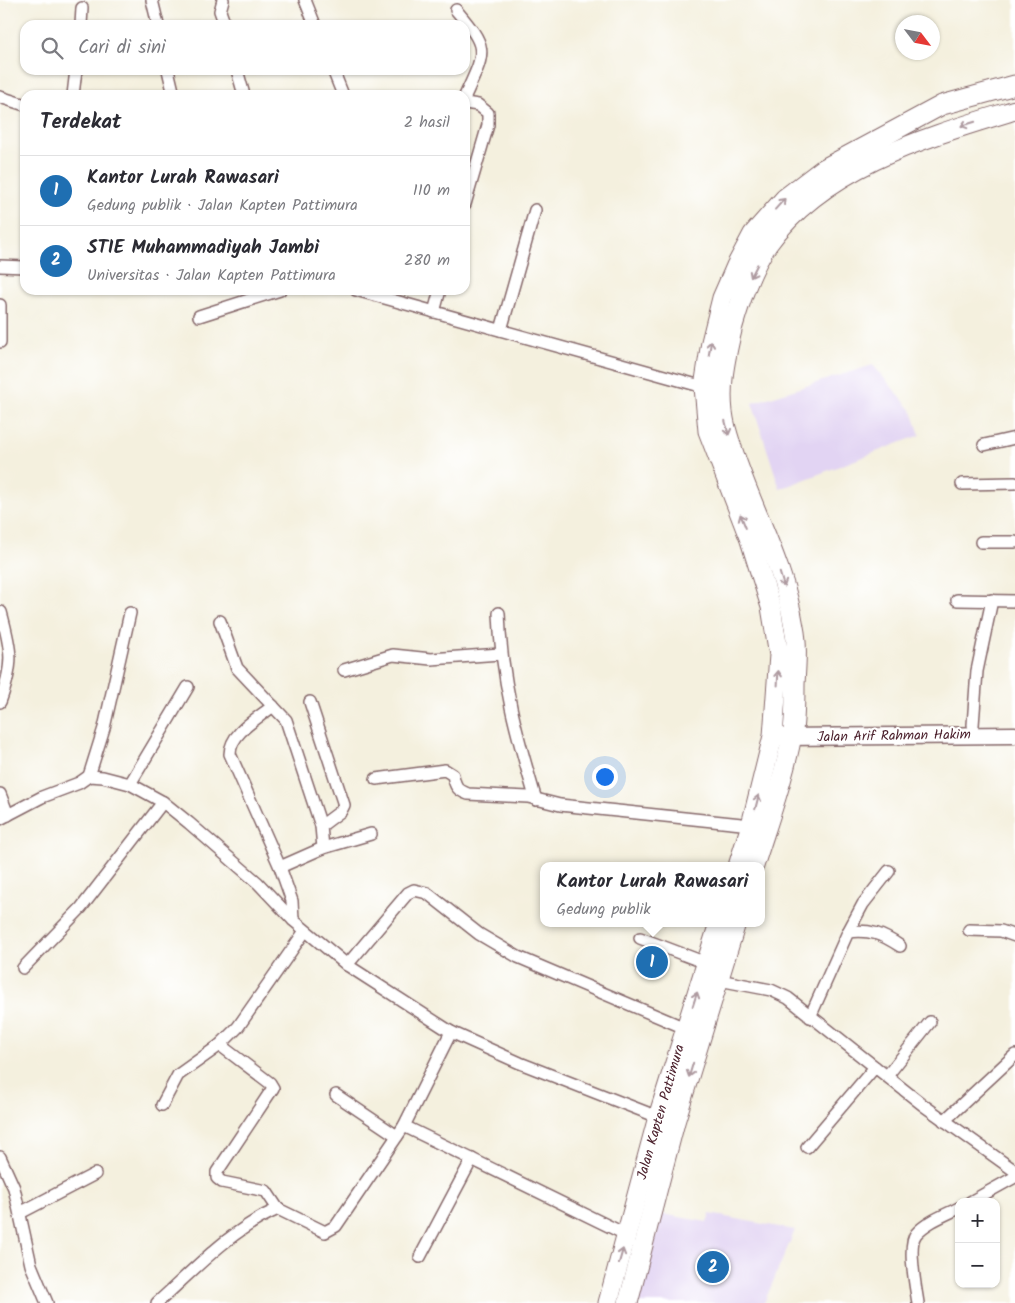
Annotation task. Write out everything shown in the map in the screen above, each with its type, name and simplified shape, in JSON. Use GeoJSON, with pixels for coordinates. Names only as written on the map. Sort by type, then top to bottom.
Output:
{"type":"FeatureCollection","features":[{"type":"Feature","properties":{"kind":"main road"},"geometry":{"type":"LineString","coordinates":[[739,862],[751,825],[773,731],[779,655],[771,607],[750,540],[708,431],[704,387],[711,342],[722,298],[753,234],[785,198],[823,169],[942,105],[1015,85]]}},
{"type":"Feature","properties":{"kind":"main road"},"geometry":{"type":"LineString","coordinates":[[755,862],[792,732],[797,654],[794,628],[767,533],[726,427],[722,387],[728,345],[739,304],[768,244],[797,211],[833,184],[883,156],[937,134],[1015,110]]}},
{"type":"Feature","properties":{"kind":"main road","name":"Jalan Arif Rahman Hakim"},"geometry":{"type":"LineString","coordinates":[[792,732],[1015,725]]}},
{"type":"Feature","properties":{"kind":"main road","name":"Jalan Arif Rahman Hakim"},"geometry":{"type":"LineString","coordinates":[[773,731],[1015,735]]}},
{"type":"Feature","properties":{"kind":"main road","name":"Jalan Kapten Pattimura"},"geometry":{"type":"LineString","coordinates":[[608,1303],[658,1117],[718,927]]}},
{"type":"Feature","properties":{"kind":"main road","name":"Jalan Kapten Pattimura"},"geometry":{"type":"LineString","coordinates":[[628,1303],[675,1122],[735,927]]}},
{"type":"Feature","properties":{"kind":"main road"},"geometry":{"type":"LineString","coordinates":[[614,1280],[633,1284]]}},
{"type":"Feature","properties":{"kind":"street"},"geometry":{"type":"LineString","coordinates":[[152,0],[157,20]]}},
{"type":"Feature","properties":{"kind":"street"},"geometry":{"type":"LineString","coordinates":[[305,0],[313,20]]}},
{"type":"Feature","properties":{"kind":"street"},"geometry":{"type":"LineString","coordinates":[[220,4],[224,20]]}},
{"type":"Feature","properties":{"kind":"street"},"geometry":{"type":"LineString","coordinates":[[81,20],[82,8]]}},
{"type":"Feature","properties":{"kind":"street"},"geometry":{"type":"LineString","coordinates":[[456,10],[464,20]]}},
{"type":"Feature","properties":{"kind":"street"},"geometry":{"type":"LineString","coordinates":[[468,90],[479,64],[481,48],[478,36],[470,27]]}},
{"type":"Feature","properties":{"kind":"street"},"geometry":{"type":"LineString","coordinates":[[74,90],[75,75]]}},
{"type":"Feature","properties":{"kind":"street"},"geometry":{"type":"LineString","coordinates":[[169,75],[173,90]]}},
{"type":"Feature","properties":{"kind":"street"},"geometry":{"type":"LineString","coordinates":[[238,75],[243,90]]}},
{"type":"Feature","properties":{"kind":"street"},"geometry":{"type":"LineString","coordinates":[[335,75],[340,90]]}},
{"type":"Feature","properties":{"kind":"street"},"geometry":{"type":"LineString","coordinates":[[0,97],[20,103]]}},
{"type":"Feature","properties":{"kind":"street"},"geometry":{"type":"LineString","coordinates":[[470,104],[478,105],[488,113],[488,125],[470,187]]}},
{"type":"Feature","properties":{"kind":"street"},"geometry":{"type":"LineString","coordinates":[[501,330],[535,210]]}},
{"type":"Feature","properties":{"kind":"street"},"geometry":{"type":"LineString","coordinates":[[0,266],[20,267]]}},
{"type":"Feature","properties":{"kind":"street"},"geometry":{"type":"LineString","coordinates":[[200,316],[265,295]]}},
{"type":"Feature","properties":{"kind":"street"},"geometry":{"type":"LineString","coordinates":[[374,295],[704,387]]}},
{"type":"Feature","properties":{"kind":"street"},"geometry":{"type":"LineString","coordinates":[[434,312],[439,295]]}},
{"type":"Feature","properties":{"kind":"street"},"geometry":{"type":"LineString","coordinates":[[0,304],[0,342]]}},
{"type":"Feature","properties":{"kind":"street"},"geometry":{"type":"LineString","coordinates":[[984,445],[1015,438]]}},
{"type":"Feature","properties":{"kind":"street"},"geometry":{"type":"LineString","coordinates":[[962,484],[1015,482]]}},
{"type":"Feature","properties":{"kind":"street"},"geometry":{"type":"LineString","coordinates":[[981,542],[1015,542]]}},
{"type":"Feature","properties":{"kind":"street"},"geometry":{"type":"LineString","coordinates":[[957,600],[1015,601]]}},
{"type":"Feature","properties":{"kind":"street"},"geometry":{"type":"LineString","coordinates":[[973,725],[977,672],[992,600]]}},
{"type":"Feature","properties":{"kind":"street"},"geometry":{"type":"LineString","coordinates":[[0,702],[11,663],[11,648],[1,612]]}},
{"type":"Feature","properties":{"kind":"street"},"geometry":{"type":"LineString","coordinates":[[0,794],[4,817],[42,797],[79,783],[89,776],[104,728],[130,613]]}},
{"type":"Feature","properties":{"kind":"street"},"geometry":{"type":"LineString","coordinates":[[498,613],[500,654],[512,717],[536,800]]}},
{"type":"Feature","properties":{"kind":"street"},"geometry":{"type":"LineString","coordinates":[[220,621],[237,668],[286,720],[320,826],[323,848]]}},
{"type":"Feature","properties":{"kind":"street"},"geometry":{"type":"LineString","coordinates":[[344,670],[393,655],[431,659],[500,654]]}},
{"type":"Feature","properties":{"kind":"street"},"geometry":{"type":"LineString","coordinates":[[130,784],[188,687]]}},
{"type":"Feature","properties":{"kind":"street"},"geometry":{"type":"LineString","coordinates":[[310,702],[343,798],[341,811],[320,826]]}},
{"type":"Feature","properties":{"kind":"street"},"geometry":{"type":"LineString","coordinates":[[273,706],[236,736],[230,744],[230,754],[280,867],[292,901],[293,920]]}},
{"type":"Feature","properties":{"kind":"street"},"geometry":{"type":"LineString","coordinates":[[376,779],[445,770],[453,774],[455,786],[459,791],[468,794],[528,797],[560,805],[751,825]]}},
{"type":"Feature","properties":{"kind":"street"},"geometry":{"type":"LineString","coordinates":[[89,776],[103,777],[130,784],[163,802],[258,883],[305,931],[347,965],[451,1032],[520,1063],[658,1117]]}},
{"type":"Feature","properties":{"kind":"street"},"geometry":{"type":"LineString","coordinates":[[23,968],[81,908],[163,802]]}},
{"type":"Feature","properties":{"kind":"street"},"geometry":{"type":"LineString","coordinates":[[280,867],[323,848],[371,834]]}},
{"type":"Feature","properties":{"kind":"street"},"geometry":{"type":"LineString","coordinates":[[810,1017],[848,932],[863,904],[889,871]]}},
{"type":"Feature","properties":{"kind":"street"},"geometry":{"type":"LineString","coordinates":[[347,965],[408,893],[414,890],[427,893],[479,934],[518,958],[686,1028]]}},
{"type":"Feature","properties":{"kind":"street"},"geometry":{"type":"LineString","coordinates":[[848,932],[865,930],[876,932],[900,946]]}},
{"type":"Feature","properties":{"kind":"street"},"geometry":{"type":"LineString","coordinates":[[970,930],[1001,931],[1015,936]]}},
{"type":"Feature","properties":{"kind":"street"},"geometry":{"type":"LineString","coordinates":[[162,1105],[178,1075],[220,1046],[238,1027],[305,931]]}},
{"type":"Feature","properties":{"kind":"street"},"geometry":{"type":"LineString","coordinates":[[640,938],[706,963]]}},
{"type":"Feature","properties":{"kind":"street"},"geometry":{"type":"LineString","coordinates":[[719,980],[771,990],[788,998],[944,1121],[1015,1171]]}},
{"type":"Feature","properties":{"kind":"street"},"geometry":{"type":"LineString","coordinates":[[888,1076],[930,1022]]}},
{"type":"Feature","properties":{"kind":"street"},"geometry":{"type":"LineString","coordinates":[[220,1046],[270,1083],[273,1088],[225,1160],[218,1172],[217,1178],[222,1182],[266,1191],[278,1210],[325,1232],[330,1231],[336,1226],[404,1126],[451,1032]]}},
{"type":"Feature","properties":{"kind":"street"},"geometry":{"type":"LineString","coordinates":[[944,1121],[1015,1055]]}},
{"type":"Feature","properties":{"kind":"street"},"geometry":{"type":"LineString","coordinates":[[807,1147],[875,1067]]}},
{"type":"Feature","properties":{"kind":"street"},"geometry":{"type":"LineString","coordinates":[[336,1095],[397,1136]]}},
{"type":"Feature","properties":{"kind":"street"},"geometry":{"type":"LineString","coordinates":[[404,1126],[627,1235]]}},
{"type":"Feature","properties":{"kind":"street"},"geometry":{"type":"LineString","coordinates":[[0,1157],[14,1188],[31,1265],[47,1303]]}},
{"type":"Feature","properties":{"kind":"street"},"geometry":{"type":"LineString","coordinates":[[420,1257],[472,1159]]}},
{"type":"Feature","properties":{"kind":"street"},"geometry":{"type":"LineString","coordinates":[[20,1213],[95,1174]]}},
{"type":"Feature","properties":{"kind":"street"},"geometry":{"type":"LineString","coordinates":[[978,1198],[1015,1178]]}},
{"type":"Feature","properties":{"kind":"street"},"geometry":{"type":"LineString","coordinates":[[157,1303],[225,1241],[258,1218],[278,1210]]}},
{"type":"Feature","properties":{"kind":"street"},"geometry":{"type":"LineString","coordinates":[[918,1303],[912,1250],[914,1236],[924,1226],[955,1210]]}},
{"type":"Feature","properties":{"kind":"shaded area"},"geometry":{"type":"Polygon","coordinates":[[[873,365],[912,411],[920,435],[780,489],[752,403],[873,365]]]}},
{"type":"Feature","properties":{"kind":"shaded area"},"geometry":{"type":"Polygon","coordinates":[[[662,1214],[707,1222],[710,1214],[795,1230],[764,1303],[637,1303],[662,1214]]]}},
{"type":"Feature","properties":{"kind":"place","name":"Kantor Lurah Rawasari"},"geometry":{"type":"Point","coordinates":[652,962]}},
{"type":"Feature","properties":{"kind":"place","name":"STIE Muhammadiyah Jambi"},"geometry":{"type":"Point","coordinates":[713,1267]}}]}
